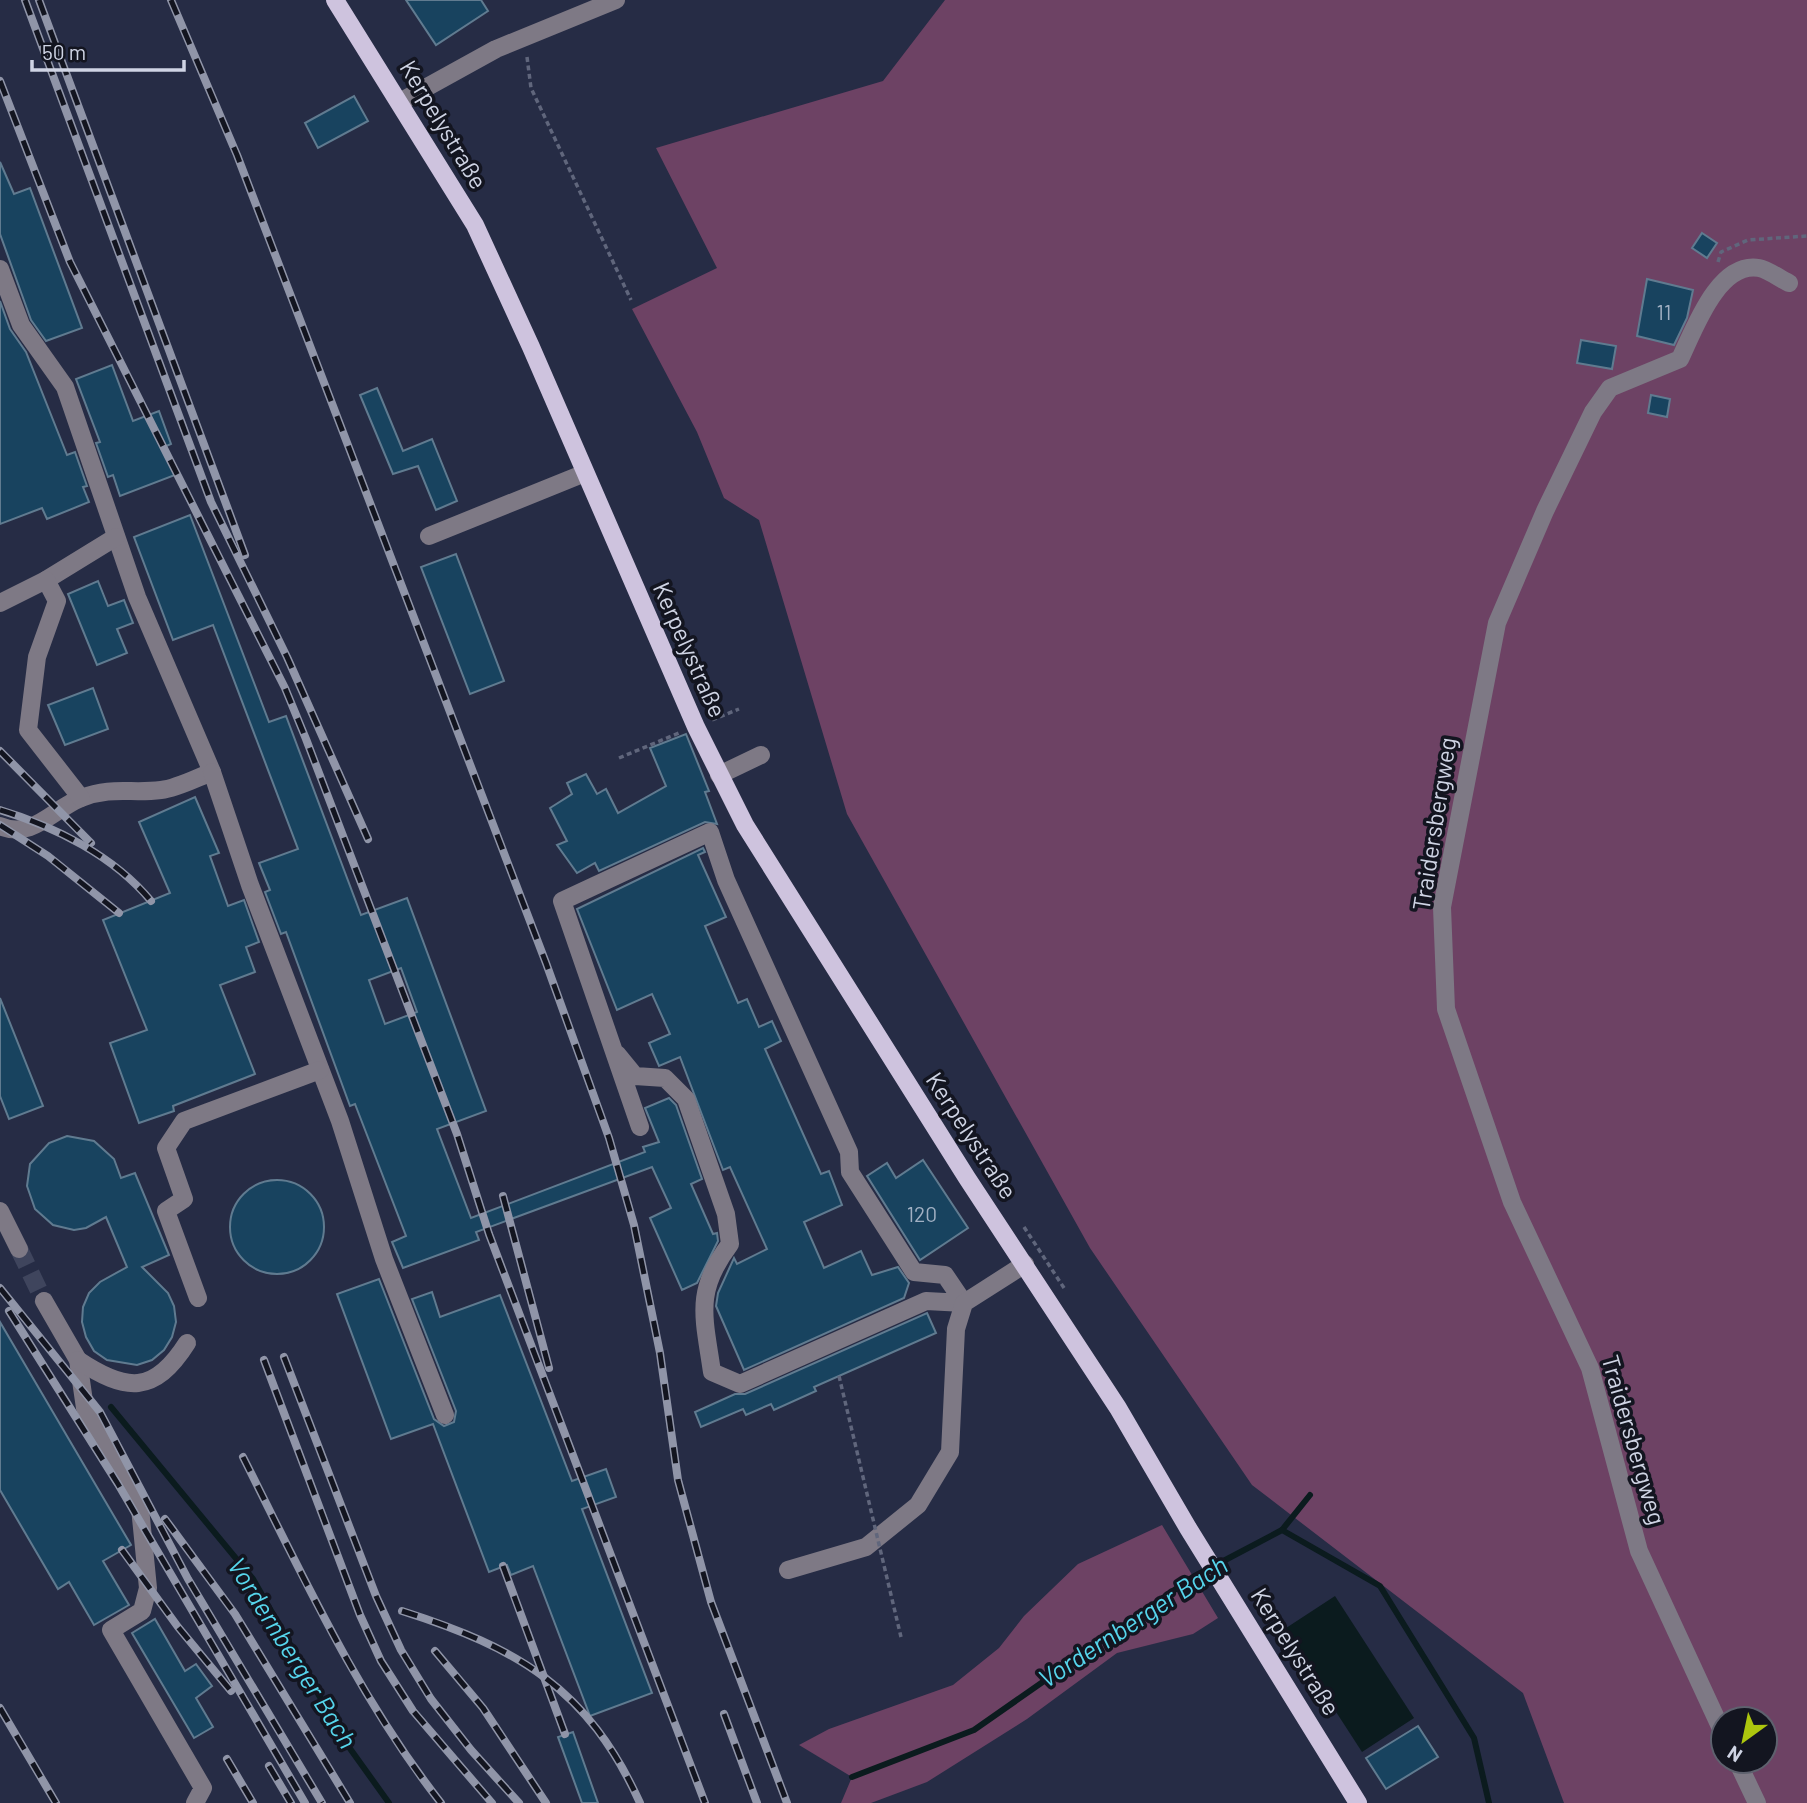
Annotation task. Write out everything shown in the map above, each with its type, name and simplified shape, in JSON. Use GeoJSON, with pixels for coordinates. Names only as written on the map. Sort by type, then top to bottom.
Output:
{"type":"FeatureCollection","features":[{"type":"Feature","properties":{"kind":"main road","name":"Kerpelystraße"},"geometry":{"type":"LineString","coordinates":[[335,0],[475,225],[719,775],[745,825],[803,920],[1118,1408],[1188,1528],[1358,1803]]}},
{"type":"Feature","properties":{"kind":"street"},"geometry":{"type":"LineString","coordinates":[[400,102],[496,49],[615,0]]}},
{"type":"Feature","properties":{"kind":"street","name":"Traidersbergweg"},"geometry":{"type":"LineString","coordinates":[[1710,1705],[1639,1551],[1590,1368],[1512,1202],[1446,1009],[1442,907],[1497,623],[1545,511],[1593,412],[1611,388],[1680,359],[1706,304],[1730,274],[1758,268],[1789,283]]}},
{"type":"Feature","properties":{"kind":"street"},"geometry":{"type":"LineString","coordinates":[[0,269],[21,325],[65,387],[137,597],[212,772],[250,885],[320,1070],[384,1259],[445,1415]]}},
{"type":"Feature","properties":{"kind":"street"},"geometry":{"type":"LineString","coordinates":[[429,536],[585,473]]}},
{"type":"Feature","properties":{"kind":"street"},"geometry":{"type":"LineString","coordinates":[[0,603],[46,580],[116,537]]}},
{"type":"Feature","properties":{"kind":"street"},"geometry":{"type":"LineString","coordinates":[[46,580],[57,601],[37,657],[28,730],[81,798]]}},
{"type":"Feature","properties":{"kind":"street"},"geometry":{"type":"LineString","coordinates":[[719,775],[761,755]]}},
{"type":"Feature","properties":{"kind":"street"},"geometry":{"type":"LineString","coordinates":[[0,826],[10,831],[29,829],[81,798],[114,789],[162,790],[212,772]]}},
{"type":"Feature","properties":{"kind":"street"},"geometry":{"type":"LineString","coordinates":[[640,1127],[562,901],[710,832],[726,880],[849,1152],[850,1172],[914,1272],[944,1275],[964,1303]]}},
{"type":"Feature","properties":{"kind":"street"},"geometry":{"type":"LineString","coordinates":[[617,1054],[635,1076],[665,1078],[687,1099],[726,1214],[730,1244],[715,1264],[703,1299],[712,1372],[740,1384],[926,1301],[964,1303],[1025,1264]]}},
{"type":"Feature","properties":{"kind":"street"},"geometry":{"type":"LineString","coordinates":[[198,1298],[166,1210],[184,1199],[166,1148],[184,1121],[320,1070]]}},
{"type":"Feature","properties":{"kind":"street"},"geometry":{"type":"LineString","coordinates":[[0,1211],[19,1249]]}},
{"type":"Feature","properties":{"kind":"street"},"geometry":{"type":"LineString","coordinates":[[44,1301],[78,1360],[85,1408],[140,1508],[148,1588],[142,1611],[111,1630],[203,1788],[195,1803]]}},
{"type":"Feature","properties":{"kind":"street"},"geometry":{"type":"LineString","coordinates":[[788,1570],[866,1547],[918,1505],[950,1452],[956,1329],[964,1303]]}},
{"type":"Feature","properties":{"kind":"street"},"geometry":{"type":"LineString","coordinates":[[78,1360],[108,1380],[139,1384],[171,1369],[187,1343]]}},
{"type":"Feature","properties":{"kind":"street"},"geometry":{"type":"LineString","coordinates":[[1744,1775],[1757,1803]]}},
{"type":"Feature","properties":{"kind":"path"},"geometry":{"type":"LineString","coordinates":[[531,47],[527,56],[531,88],[631,300]]}},
{"type":"Feature","properties":{"kind":"path"},"geometry":{"type":"LineString","coordinates":[[839,1376],[901,1637]]}},
{"type":"Feature","properties":{"kind":"shaded area"},"geometry":{"type":"Polygon","coordinates":[[[945,0],[1807,0],[1807,1803],[1564,1803],[1523,1693],[1252,1485],[1090,1248],[847,814],[759,520],[724,498],[697,432],[632,309],[717,268],[656,148],[883,81],[945,0]]]}},
{"type":"Feature","properties":{"kind":"shaded area"},"geometry":{"type":"Polygon","coordinates":[[[1162,1525],[1218,1618],[1193,1634],[1117,1653],[1027,1719],[927,1782],[871,1803],[841,1803],[852,1777],[799,1745],[829,1729],[953,1685],[999,1648],[1024,1616],[1078,1564],[1162,1525]]]}},
{"type":"Feature","properties":{"kind":"shaded area"},"geometry":{"type":"Polygon","coordinates":[[[1335,1596],[1414,1718],[1362,1752],[1283,1630],[1335,1596]]]}},
{"type":"Feature","properties":{"kind":"building"},"geometry":{"type":"Polygon","coordinates":[[[406,0],[481,0],[488,11],[436,45],[406,0]]]}},
{"type":"Feature","properties":{"kind":"building"},"geometry":{"type":"Polygon","coordinates":[[[354,96],[368,121],[318,148],[305,123],[354,96]]]}},
{"type":"Feature","properties":{"kind":"building"},"geometry":{"type":"Polygon","coordinates":[[[0,162],[14,194],[30,188],[82,328],[46,341],[31,320],[0,234],[0,162]]]}},
{"type":"Feature","properties":{"kind":"building"},"geometry":{"type":"Polygon","coordinates":[[[1702,233],[1717,243],[1707,258],[1692,248],[1702,233]]]}},
{"type":"Feature","properties":{"kind":"building"},"geometry":{"type":"Polygon","coordinates":[[[1647,279],[1693,290],[1687,318],[1674,345],[1637,336],[1647,279]]]}},
{"type":"Feature","properties":{"kind":"building"},"geometry":{"type":"Polygon","coordinates":[[[0,301],[10,329],[26,352],[67,455],[75,452],[87,486],[83,487],[89,502],[47,519],[42,508],[0,524],[0,301]]]}},
{"type":"Feature","properties":{"kind":"building"},"geometry":{"type":"Polygon","coordinates":[[[1581,340],[1616,346],[1612,369],[1577,363],[1581,340]]]}},
{"type":"Feature","properties":{"kind":"building"},"geometry":{"type":"Polygon","coordinates":[[[112,365],[133,421],[159,411],[171,444],[164,447],[175,475],[120,496],[113,475],[108,477],[96,443],[100,442],[76,379],[112,365]]]}},
{"type":"Feature","properties":{"kind":"building"},"geometry":{"type":"Polygon","coordinates":[[[377,388],[403,451],[432,439],[457,501],[436,510],[418,466],[393,474],[360,395],[377,388]]]}},
{"type":"Feature","properties":{"kind":"building"},"geometry":{"type":"Polygon","coordinates":[[[1651,395],[1670,399],[1667,417],[1648,413],[1651,395]]]}},
{"type":"Feature","properties":{"kind":"building"},"geometry":{"type":"Polygon","coordinates":[[[190,515],[269,722],[286,716],[361,915],[407,898],[486,1111],[437,1129],[471,1218],[645,1152],[643,1147],[659,1142],[645,1108],[669,1098],[676,1105],[702,1179],[691,1184],[713,1234],[717,1233],[718,1241],[697,1283],[682,1290],[650,1218],[671,1208],[652,1167],[476,1232],[479,1240],[403,1268],[392,1242],[406,1236],[355,1104],[350,1106],[286,932],[281,934],[265,892],[270,890],[259,863],[298,849],[213,625],[173,640],[134,537],[190,515]],[[401,968],[369,980],[385,1024],[417,1012],[401,968]]]}},
{"type":"Feature","properties":{"kind":"building"},"geometry":{"type":"Polygon","coordinates":[[[456,554],[504,681],[470,694],[421,567],[456,554]]]}},
{"type":"Feature","properties":{"kind":"building"},"geometry":{"type":"Polygon","coordinates":[[[98,581],[108,606],[124,600],[133,623],[117,629],[127,653],[97,665],[68,594],[98,581]]]}},
{"type":"Feature","properties":{"kind":"building"},"geometry":{"type":"Polygon","coordinates":[[[93,688],[108,729],[65,745],[48,705],[93,688]]]}},
{"type":"Feature","properties":{"kind":"building"},"geometry":{"type":"Polygon","coordinates":[[[686,734],[709,791],[705,792],[717,824],[705,822],[599,871],[595,863],[577,873],[557,845],[567,841],[550,808],[572,794],[567,783],[586,774],[597,794],[606,789],[618,813],[666,786],[650,748],[686,734]]]}},
{"type":"Feature","properties":{"kind":"building"},"geometry":{"type":"Polygon","coordinates":[[[195,797],[219,853],[210,856],[228,906],[244,900],[259,942],[246,947],[255,972],[220,985],[255,1074],[173,1106],[174,1111],[139,1123],[110,1043],[147,1030],[103,920],[170,893],[139,822],[195,797]]]}},
{"type":"Feature","properties":{"kind":"building"},"geometry":{"type":"Polygon","coordinates":[[[703,848],[705,852],[698,855],[726,917],[705,926],[738,1003],[747,999],[759,1027],[772,1021],[781,1041],[765,1049],[821,1174],[829,1171],[842,1205],[804,1222],[824,1268],[861,1251],[872,1275],[898,1267],[909,1283],[904,1298],[744,1370],[716,1306],[718,1293],[734,1258],[737,1264],[767,1249],[730,1167],[723,1170],[680,1057],[659,1066],[649,1043],[670,1034],[652,994],[617,1010],[577,909],[703,848]]]}},
{"type":"Feature","properties":{"kind":"building"},"geometry":{"type":"Polygon","coordinates":[[[0,998],[43,1106],[9,1119],[0,1096],[0,998]]]}},
{"type":"Feature","properties":{"kind":"building"},"geometry":{"type":"Polygon","coordinates":[[[67,1136],[94,1141],[114,1159],[121,1178],[135,1173],[169,1255],[142,1267],[168,1293],[174,1306],[176,1322],[172,1337],[164,1350],[152,1360],[137,1365],[107,1360],[94,1351],[86,1337],[82,1322],[83,1307],[89,1293],[100,1282],[127,1267],[106,1217],[86,1228],[74,1230],[53,1225],[35,1209],[27,1186],[30,1164],[49,1143],[67,1136]]]}},
{"type":"Feature","properties":{"kind":"building"},"geometry":{"type":"Polygon","coordinates":[[[923,1160],[968,1228],[920,1260],[867,1176],[887,1163],[896,1178],[923,1160]]]}},
{"type":"Feature","properties":{"kind":"building"},"geometry":{"type":"Polygon","coordinates":[[[277,1180],[295,1184],[310,1194],[320,1209],[324,1227],[320,1245],[310,1260],[295,1270],[277,1274],[259,1270],[244,1260],[234,1245],[230,1227],[234,1209],[244,1194],[259,1184],[277,1180]]]}},
{"type":"Feature","properties":{"kind":"building"},"geometry":{"type":"Polygon","coordinates":[[[379,1279],[434,1419],[444,1426],[454,1422],[456,1411],[412,1299],[432,1292],[440,1317],[500,1295],[572,1481],[606,1469],[616,1497],[582,1509],[652,1693],[590,1716],[533,1566],[511,1575],[507,1565],[489,1572],[433,1424],[391,1439],[337,1294],[379,1279]]]}},
{"type":"Feature","properties":{"kind":"building"},"geometry":{"type":"Polygon","coordinates":[[[927,1313],[936,1333],[814,1387],[816,1391],[774,1410],[771,1404],[746,1415],[743,1409],[701,1427],[695,1412],[735,1394],[745,1394],[927,1313]]]}},
{"type":"Feature","properties":{"kind":"building"},"geometry":{"type":"Polygon","coordinates":[[[0,1322],[131,1545],[103,1561],[129,1605],[94,1625],[69,1582],[58,1589],[0,1490],[0,1322]]]}},
{"type":"Feature","properties":{"kind":"building"},"geometry":{"type":"Polygon","coordinates":[[[155,1619],[185,1671],[196,1664],[212,1686],[196,1698],[213,1727],[194,1738],[132,1633],[155,1619]]]}},
{"type":"Feature","properties":{"kind":"building"},"geometry":{"type":"Polygon","coordinates":[[[1418,1726],[1438,1757],[1386,1789],[1366,1758],[1418,1726]]]}},
{"type":"Feature","properties":{"kind":"building"},"geometry":{"type":"Polygon","coordinates":[[[573,1732],[598,1803],[582,1803],[558,1737],[573,1732]]]}},
{"type":"Feature","properties":{"kind":"waterway","name":"Vordernberger Bach"},"geometry":{"type":"LineString","coordinates":[[111,1407],[253,1579],[346,1743],[389,1803]]}},
{"type":"Feature","properties":{"kind":"waterway"},"geometry":{"type":"LineString","coordinates":[[1282,1530],[1310,1495]]}},
{"type":"Feature","properties":{"kind":"waterway","name":"Vordernberger Bach"},"geometry":{"type":"LineString","coordinates":[[852,1777],[974,1730],[1193,1577],[1282,1530],[1380,1586],[1474,1738],[1489,1803]]}},
{"type":"Feature","properties":{"kind":"tunnel"},"geometry":{"type":"LineString","coordinates":[[19,1249],[44,1301]]}},
{"type":"Feature","properties":{"kind":"railway"},"geometry":{"type":"LineString","coordinates":[[25,0],[211,502],[287,657],[368,839]]}},
{"type":"Feature","properties":{"kind":"railway"},"geometry":{"type":"LineString","coordinates":[[39,0],[245,555]]}},
{"type":"Feature","properties":{"kind":"railway"},"geometry":{"type":"LineString","coordinates":[[171,0],[237,155],[546,963],[609,1138],[634,1225],[660,1353],[678,1480],[711,1602],[787,1803]]}},
{"type":"Feature","properties":{"kind":"railway"},"geometry":{"type":"LineString","coordinates":[[0,81],[70,262],[285,688],[306,739],[457,1134],[489,1234],[705,1803]]}},
{"type":"Feature","properties":{"kind":"railway"},"geometry":{"type":"LineString","coordinates":[[0,751],[91,843]]}},
{"type":"Feature","properties":{"kind":"railway"},"geometry":{"type":"LineString","coordinates":[[0,810],[41,825],[82,845],[119,870],[151,901]]}},
{"type":"Feature","properties":{"kind":"railway"},"geometry":{"type":"LineString","coordinates":[[0,825],[48,856],[119,913]]}},
{"type":"Feature","properties":{"kind":"railway"},"geometry":{"type":"LineString","coordinates":[[503,1196],[549,1368]]}},
{"type":"Feature","properties":{"kind":"railway"},"geometry":{"type":"LineString","coordinates":[[0,1288],[100,1412],[188,1579],[322,1803]]}},
{"type":"Feature","properties":{"kind":"railway"},"geometry":{"type":"LineString","coordinates":[[9,1311],[118,1484],[305,1803]]}},
{"type":"Feature","properties":{"kind":"railway"},"geometry":{"type":"LineString","coordinates":[[284,1357],[376,1596],[401,1650],[431,1699],[471,1750],[519,1803]]}},
{"type":"Feature","properties":{"kind":"railway"},"geometry":{"type":"LineString","coordinates":[[264,1360],[360,1615],[381,1661],[413,1711],[492,1803]]}},
{"type":"Feature","properties":{"kind":"railway"},"geometry":{"type":"LineString","coordinates":[[243,1457],[333,1635],[383,1721],[441,1803]]}},
{"type":"Feature","properties":{"kind":"railway"},"geometry":{"type":"LineString","coordinates":[[165,1519],[235,1614],[350,1803]]}},
{"type":"Feature","properties":{"kind":"railway"},"geometry":{"type":"LineString","coordinates":[[122,1550],[178,1627],[231,1691]]}},
{"type":"Feature","properties":{"kind":"railway"},"geometry":{"type":"LineString","coordinates":[[503,1566],[565,1734]]}},
{"type":"Feature","properties":{"kind":"railway"},"geometry":{"type":"LineString","coordinates":[[402,1611],[481,1640],[545,1678],[572,1701],[597,1730],[620,1763],[640,1803]]}},
{"type":"Feature","properties":{"kind":"railway"},"geometry":{"type":"LineString","coordinates":[[435,1651],[483,1708],[546,1803]]}},
{"type":"Feature","properties":{"kind":"railway"},"geometry":{"type":"LineString","coordinates":[[0,1708],[56,1803]]}},
{"type":"Feature","properties":{"kind":"railway"},"geometry":{"type":"LineString","coordinates":[[724,1714],[757,1803]]}},
{"type":"Feature","properties":{"kind":"railway"},"geometry":{"type":"LineString","coordinates":[[227,1759],[253,1803]]}},
{"type":"Feature","properties":{"kind":"railway"},"geometry":{"type":"LineString","coordinates":[[269,1766],[291,1803]]}}]}
